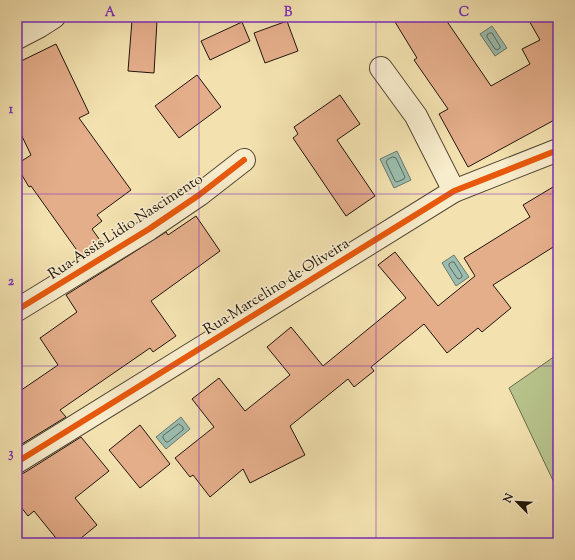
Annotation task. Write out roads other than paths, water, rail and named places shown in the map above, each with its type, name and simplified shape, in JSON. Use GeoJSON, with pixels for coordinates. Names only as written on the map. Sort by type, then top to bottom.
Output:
{"type":"FeatureCollection","features":[{"type":"Feature","properties":{"kind":"street"},"geometry":{"type":"LineString","coordinates":[[17,38],[54,17]]}},
{"type":"Feature","properties":{"kind":"street"},"geometry":{"type":"LineString","coordinates":[[381,68],[416,116],[454,191]]}},
{"type":"Feature","properties":{"kind":"street","name":"Rua Marcelino de Oliveira"},"geometry":{"type":"LineString","coordinates":[[17,462],[454,191],[558,150]]}},
{"type":"Feature","properties":{"kind":"street","name":"Rua Assis Lidio Nascimento"},"geometry":{"type":"LineString","coordinates":[[17,310],[149,229],[199,195],[244,160]]}},
{"type":"Feature","properties":{"kind":"water"},"geometry":{"type":"Polygon","coordinates":[[[492,26],[507,48],[495,56],[480,34],[492,26]]]}},
{"type":"Feature","properties":{"kind":"water"},"geometry":{"type":"Polygon","coordinates":[[[397,151],[411,180],[394,188],[380,159],[397,151]]]}},
{"type":"Feature","properties":{"kind":"water"},"geometry":{"type":"Polygon","coordinates":[[[454,255],[469,277],[456,286],[442,263],[454,255]]]}},
{"type":"Feature","properties":{"kind":"water"},"geometry":{"type":"Polygon","coordinates":[[[181,417],[190,429],[166,449],[156,437],[181,417]]]}}]}
